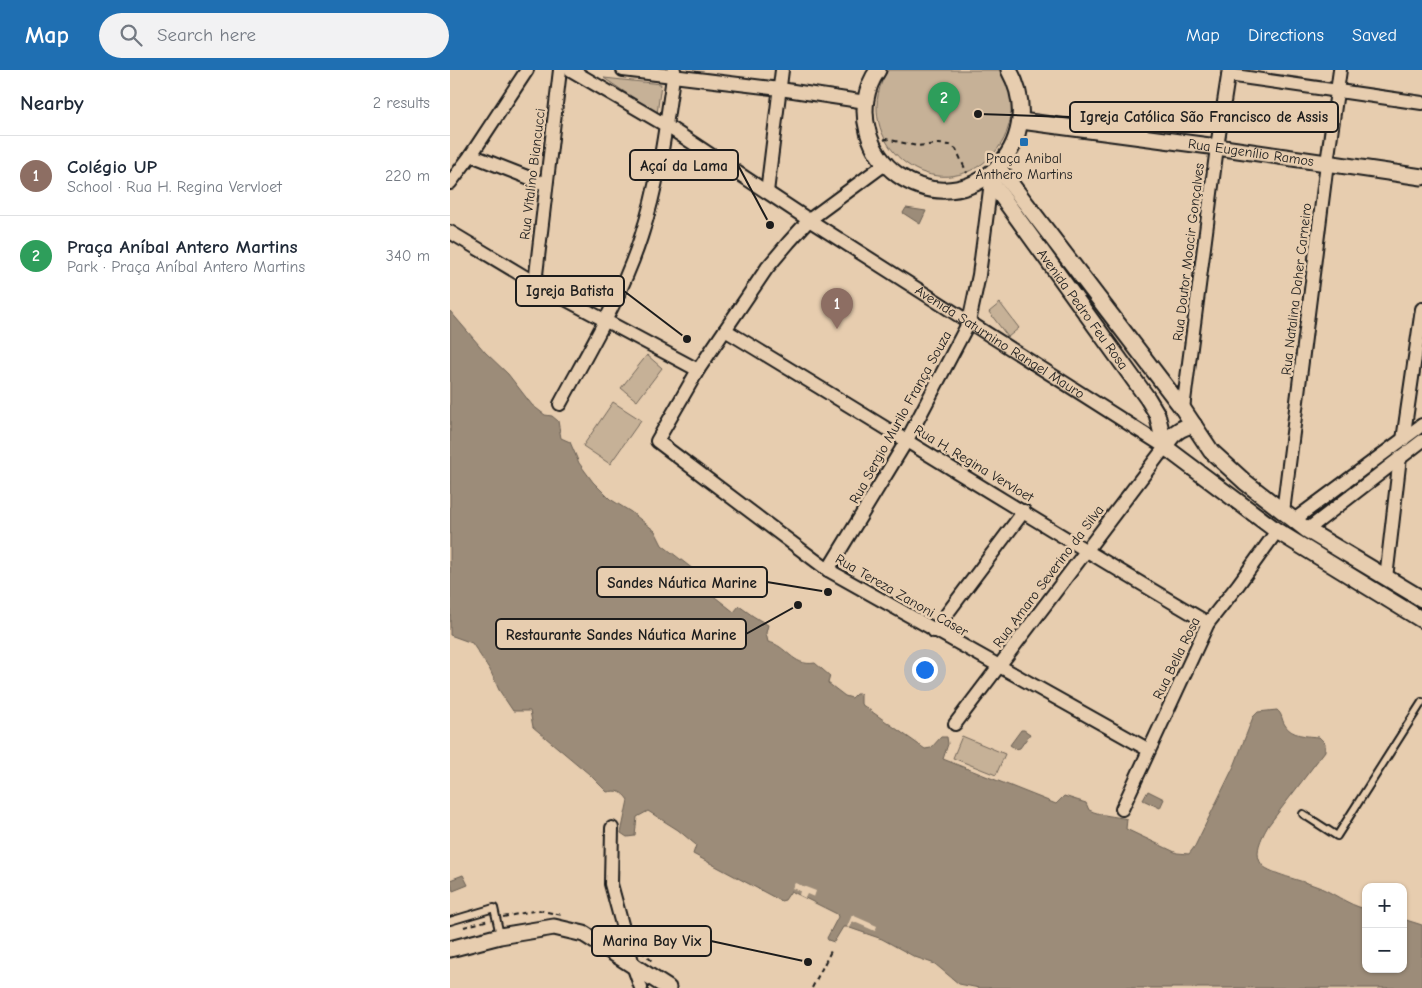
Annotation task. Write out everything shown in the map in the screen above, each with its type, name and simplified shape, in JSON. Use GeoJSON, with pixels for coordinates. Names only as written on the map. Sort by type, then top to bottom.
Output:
{"type":"FeatureCollection","features":[{"type":"Feature","properties":{"kind":"street"},"geometry":{"type":"LineString","coordinates":[[450,183],[471,155],[527,70]]}},
{"type":"Feature","properties":{"kind":"street","name":"Rua Vitalino Biancucci"},"geometry":{"type":"LineString","coordinates":[[535,282],[545,184],[560,70]]}},
{"type":"Feature","properties":{"kind":"street","name":"Avenida Saturnino Rangel Mauro"},"geometry":{"type":"LineString","coordinates":[[571,70],[667,126],[809,220],[1165,447],[1277,532],[1422,620]]}},
{"type":"Feature","properties":{"kind":"street"},"geometry":{"type":"LineString","coordinates":[[623,70],[673,73],[866,102]]}},
{"type":"Feature","properties":{"kind":"street"},"geometry":{"type":"LineString","coordinates":[[766,192],[782,70]]}},
{"type":"Feature","properties":{"kind":"street"},"geometry":{"type":"LineString","coordinates":[[878,70],[869,88],[866,102],[866,125],[874,147],[885,164],[903,179],[925,188],[949,189],[972,184],[992,175],[1013,146],[1021,121],[1021,110],[1018,90],[1009,70]]}},
{"type":"Feature","properties":{"kind":"street","name":"Rua Natalina Daher Carneiro"},"geometry":{"type":"LineString","coordinates":[[1288,516],[1326,162],[1340,70]]}},
{"type":"Feature","properties":{"kind":"street"},"geometry":{"type":"LineString","coordinates":[[560,404],[605,321],[627,275],[641,238],[656,182],[667,126],[673,73]]}},
{"type":"Feature","properties":{"kind":"street"},"geometry":{"type":"LineString","coordinates":[[1228,73],[1422,104]]}},
{"type":"Feature","properties":{"kind":"street","name":"Rua Doutor Moacir Gonçalves"},"geometry":{"type":"LineString","coordinates":[[1183,409],[1228,73]]}},
{"type":"Feature","properties":{"kind":"street","name":"Rua Eugenílio Ramos"},"geometry":{"type":"LineString","coordinates":[[1021,121],[1326,162],[1422,177]]}},
{"type":"Feature","properties":{"kind":"street"},"geometry":{"type":"LineString","coordinates":[[471,155],[545,184]]}},
{"type":"Feature","properties":{"kind":"street"},"geometry":{"type":"LineString","coordinates":[[450,232],[605,321],[698,370],[767,268],[809,220],[885,164]]}},
{"type":"Feature","properties":{"kind":"street","name":"Rua Sergio Murilo França Souza"},"geometry":{"type":"LineString","coordinates":[[828,570],[907,440],[969,322],[979,275],[992,175]]}},
{"type":"Feature","properties":{"kind":"street","name":"Avenida Pedro Feu Rosa"},"geometry":{"type":"LineString","coordinates":[[992,175],[1194,425]]}},
{"type":"Feature","properties":{"kind":"street","name":"Avenida Pedro Feu Rosa"},"geometry":{"type":"LineString","coordinates":[[992,175],[1148,399],[1157,414],[1165,447]]}},
{"type":"Feature","properties":{"kind":"street"},"geometry":{"type":"LineString","coordinates":[[1403,440],[1422,309]]}},
{"type":"Feature","properties":{"kind":"street","name":"Rua H. Regina Vervloet"},"geometry":{"type":"LineString","coordinates":[[725,330],[1024,511],[1086,551],[1208,623]]}},
{"type":"Feature","properties":{"kind":"street","name":"Rua Tereza Zanoni Caser"},"geometry":{"type":"LineString","coordinates":[[698,370],[657,441],[828,570],[1149,750]]}},
{"type":"Feature","properties":{"kind":"street"},"geometry":{"type":"LineString","coordinates":[[1288,516],[1403,440],[1422,424]]}},
{"type":"Feature","properties":{"kind":"street"},"geometry":{"type":"LineString","coordinates":[[1165,447],[1173,434],[1179,429],[1194,425],[1212,450],[1245,482],[1288,516],[1422,599]]}},
{"type":"Feature","properties":{"kind":"street"},"geometry":{"type":"LineString","coordinates":[[1308,530],[1422,441]]}},
{"type":"Feature","properties":{"kind":"street","name":"Rua Amaro Severino da Silva"},"geometry":{"type":"LineString","coordinates":[[955,724],[1165,447]]}},
{"type":"Feature","properties":{"kind":"street"},"geometry":{"type":"LineString","coordinates":[[1191,466],[1205,463],[1210,458],[1212,450]]}},
{"type":"Feature","properties":{"kind":"street"},"geometry":{"type":"LineString","coordinates":[[1386,578],[1400,457]]}},
{"type":"Feature","properties":{"kind":"street"},"geometry":{"type":"LineString","coordinates":[[934,631],[1024,511]]}},
{"type":"Feature","properties":{"kind":"street","name":"Rua Bella Rosa"},"geometry":{"type":"LineString","coordinates":[[1122,809],[1208,623],[1277,532]]}},
{"type":"Feature","properties":{"kind":"street"},"geometry":{"type":"LineString","coordinates":[[612,828],[611,884],[641,988]]}},
{"type":"Feature","properties":{"kind":"street"},"geometry":{"type":"LineString","coordinates":[[450,949],[500,936],[554,927],[584,934],[668,988]]}},
{"type":"Feature","properties":{"kind":"lane"},"geometry":{"type":"LineString","coordinates":[[1303,814],[1337,836],[1422,702]]}},
{"type":"Feature","properties":{"kind":"lane"},"geometry":{"type":"LineString","coordinates":[[450,921],[494,908],[500,936]]}},
{"type":"Feature","properties":{"kind":"path"},"geometry":{"type":"LineString","coordinates":[[874,147],[886,139],[917,146],[950,145],[956,149],[972,184]]}},
{"type":"Feature","properties":{"kind":"path"},"geometry":{"type":"LineString","coordinates":[[812,988],[831,951]]}},
{"type":"Feature","properties":{"kind":"shaded area"},"geometry":{"type":"Polygon","coordinates":[[[888,70],[1000,70],[1007,83],[1011,98],[1010,120],[1001,144],[991,157],[982,164],[959,175],[936,176],[915,169],[898,156],[885,138],[878,117],[878,94],[888,70]]]}},
{"type":"Feature","properties":{"kind":"shaded area"},"geometry":{"type":"Polygon","coordinates":[[[604,78],[661,84],[657,114],[604,78]]]}},
{"type":"Feature","properties":{"kind":"shaded area"},"geometry":{"type":"Polygon","coordinates":[[[906,208],[926,211],[920,224],[903,213],[906,208]]]}},
{"type":"Feature","properties":{"kind":"shaded area"},"geometry":{"type":"Polygon","coordinates":[[[1000,303],[1019,328],[1008,337],[989,312],[1000,303]]]}},
{"type":"Feature","properties":{"kind":"shaded area"},"geometry":{"type":"Polygon","coordinates":[[[450,311],[485,352],[508,374],[532,405],[545,415],[552,416],[558,421],[561,438],[570,442],[579,463],[593,482],[610,499],[631,512],[655,531],[662,545],[707,580],[701,586],[734,612],[739,606],[768,625],[766,633],[768,642],[780,647],[801,662],[815,663],[830,676],[828,683],[845,696],[852,698],[856,694],[861,694],[861,704],[925,749],[931,748],[941,737],[947,737],[948,744],[943,759],[1056,804],[1064,796],[1086,803],[1089,810],[1094,812],[1127,819],[1126,829],[1177,853],[1189,854],[1195,846],[1235,764],[1253,717],[1258,712],[1277,710],[1285,725],[1291,731],[1300,735],[1319,737],[1325,743],[1325,751],[1268,826],[1259,846],[1258,856],[1260,861],[1267,869],[1320,888],[1362,908],[1362,973],[1407,973],[1407,920],[1422,925],[1422,988],[979,988],[959,984],[935,964],[915,957],[882,939],[847,927],[843,927],[834,942],[828,940],[827,938],[838,917],[837,914],[791,891],[785,900],[781,901],[693,854],[696,845],[678,830],[648,811],[637,817],[635,836],[627,837],[621,833],[628,800],[626,797],[619,792],[607,792],[589,774],[533,727],[530,711],[513,711],[472,643],[450,635],[450,311]]]}},
{"type":"Feature","properties":{"kind":"shaded area"},"geometry":{"type":"Polygon","coordinates":[[[647,355],[662,368],[637,401],[621,388],[647,355]]]}},
{"type":"Feature","properties":{"kind":"shaded area"},"geometry":{"type":"Polygon","coordinates":[[[613,402],[641,420],[610,464],[583,446],[613,402]]]}},
{"type":"Feature","properties":{"kind":"shaded area"},"geometry":{"type":"Polygon","coordinates":[[[1021,730],[1030,734],[1020,748],[1016,749],[1010,745],[1021,730]]]}},
{"type":"Feature","properties":{"kind":"shaded area"},"geometry":{"type":"Polygon","coordinates":[[[962,736],[1005,754],[996,775],[953,758],[962,736]]]}},
{"type":"Feature","properties":{"kind":"shaded area"},"geometry":{"type":"Polygon","coordinates":[[[1148,791],[1164,799],[1160,808],[1143,800],[1148,791]]]}},
{"type":"Feature","properties":{"kind":"shaded area"},"geometry":{"type":"Polygon","coordinates":[[[463,875],[468,885],[453,891],[450,880],[463,875]]]}},
{"type":"Feature","properties":{"kind":"pier"},"geometry":{"type":"Polygon","coordinates":[[[795,883],[816,891],[814,897],[807,894],[805,898],[799,895],[800,891],[792,888],[795,883]]]}},
{"type":"Feature","properties":{"kind":"pier"},"geometry":{"type":"Polygon","coordinates":[[[852,915],[877,926],[875,931],[852,921],[849,928],[847,927],[852,915]]]}},
{"type":"Feature","properties":{"kind":"place","name":"Igreja Católica São Francisco de Assis"},"geometry":{"type":"Point","coordinates":[978,114]}},
{"type":"Feature","properties":{"kind":"place","name":"Praça Aníbal Antero Martins"},"geometry":{"type":"Point","coordinates":[944,123]}},
{"type":"Feature","properties":{"kind":"place","name":"Praça Anibal Anthero Martins"},"geometry":{"type":"Point","coordinates":[1024,142]}},
{"type":"Feature","properties":{"kind":"place","name":"Açaí da Lama"},"geometry":{"type":"Point","coordinates":[770,225]}},
{"type":"Feature","properties":{"kind":"place","name":"Colégio UP"},"geometry":{"type":"Point","coordinates":[837,329]}},
{"type":"Feature","properties":{"kind":"place","name":"Igreja Batista"},"geometry":{"type":"Point","coordinates":[687,339]}},
{"type":"Feature","properties":{"kind":"place","name":"Sandes Náutica Marine"},"geometry":{"type":"Point","coordinates":[828,592]}},
{"type":"Feature","properties":{"kind":"place","name":"Restaurante Sandes Náutica Marine"},"geometry":{"type":"Point","coordinates":[798,605]}},
{"type":"Feature","properties":{"kind":"place","name":"Marina Bay Vix"},"geometry":{"type":"Point","coordinates":[808,962]}}]}
